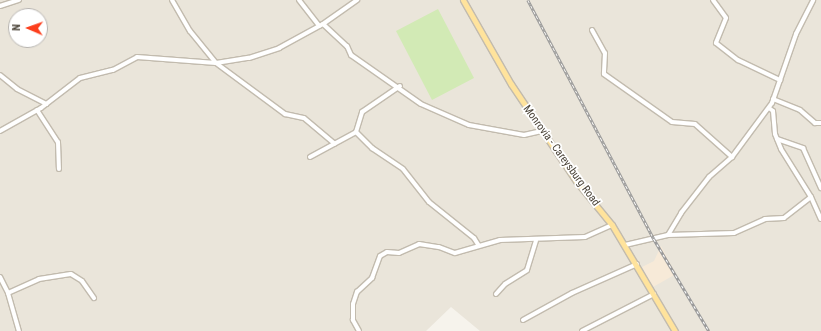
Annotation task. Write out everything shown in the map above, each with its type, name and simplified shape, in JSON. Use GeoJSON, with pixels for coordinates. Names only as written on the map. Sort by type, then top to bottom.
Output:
{"type":"FeatureCollection","features":[{"type":"Feature","properties":{"kind":"main road","name":"Monrovia - Careysburg Road"},"geometry":{"type":"LineString","coordinates":[[463,0],[511,84],[576,181],[612,225],[637,264],[675,331]]}},
{"type":"Feature","properties":{"kind":"street"},"geometry":{"type":"LineString","coordinates":[[0,6],[19,0]]}},
{"type":"Feature","properties":{"kind":"street"},"geometry":{"type":"LineString","coordinates":[[172,0],[190,31],[216,63],[285,114],[304,118],[335,144]]}},
{"type":"Feature","properties":{"kind":"street"},"geometry":{"type":"LineString","coordinates":[[299,0],[321,25],[347,46],[351,55],[400,86],[421,104],[469,125],[524,135],[542,131]]}},
{"type":"Feature","properties":{"kind":"street"},"geometry":{"type":"LineString","coordinates":[[0,131],[37,110],[80,78],[113,70],[137,57],[216,63],[266,54],[321,25],[357,0]]}},
{"type":"Feature","properties":{"kind":"street"},"geometry":{"type":"LineString","coordinates":[[713,0],[718,4],[726,18],[716,44],[738,60],[780,80]]}},
{"type":"Feature","properties":{"kind":"street"},"geometry":{"type":"LineString","coordinates":[[668,235],[681,213],[709,177],[732,157],[769,108],[796,34],[813,0]]}},
{"type":"Feature","properties":{"kind":"street"},"geometry":{"type":"LineString","coordinates":[[592,30],[605,53],[604,74],[672,122],[695,124],[732,157]]}},
{"type":"Feature","properties":{"kind":"street"},"geometry":{"type":"LineString","coordinates":[[0,75],[17,89],[46,104]]}},
{"type":"Feature","properties":{"kind":"street"},"geometry":{"type":"LineString","coordinates":[[310,157],[356,132],[362,112],[400,86]]}},
{"type":"Feature","properties":{"kind":"street"},"geometry":{"type":"LineString","coordinates":[[773,99],[800,110],[815,123],[821,123]]}},
{"type":"Feature","properties":{"kind":"street"},"geometry":{"type":"LineString","coordinates":[[769,108],[773,111],[777,139],[788,163],[811,197],[821,219]]}},
{"type":"Feature","properties":{"kind":"street"},"geometry":{"type":"LineString","coordinates":[[37,110],[58,142],[59,169]]}},
{"type":"Feature","properties":{"kind":"street"},"geometry":{"type":"LineString","coordinates":[[356,132],[372,148],[403,169],[429,202],[474,238],[479,246]]}},
{"type":"Feature","properties":{"kind":"street"},"geometry":{"type":"LineString","coordinates":[[777,139],[804,148],[821,188]]}},
{"type":"Feature","properties":{"kind":"street"},"geometry":{"type":"LineString","coordinates":[[625,245],[668,235],[734,233],[765,219],[784,218],[811,197]]}},
{"type":"Feature","properties":{"kind":"street"},"geometry":{"type":"LineString","coordinates":[[814,203],[821,206]]}},
{"type":"Feature","properties":{"kind":"street"},"geometry":{"type":"LineString","coordinates":[[359,331],[353,320],[353,304],[357,292],[372,278],[380,256],[386,252],[399,252],[419,244],[440,247],[455,253],[500,240],[585,238],[612,225]]}},
{"type":"Feature","properties":{"kind":"street"},"geometry":{"type":"LineString","coordinates":[[496,294],[505,284],[527,270],[536,240]]}},
{"type":"Feature","properties":{"kind":"street"},"geometry":{"type":"LineString","coordinates":[[523,320],[572,293],[637,264]]}},
{"type":"Feature","properties":{"kind":"street"},"geometry":{"type":"LineString","coordinates":[[8,293],[39,279],[71,274],[82,281],[94,298]]}},
{"type":"Feature","properties":{"kind":"street"},"geometry":{"type":"LineString","coordinates":[[0,277],[8,293],[19,331]]}},
{"type":"Feature","properties":{"kind":"street"},"geometry":{"type":"LineString","coordinates":[[582,331],[654,294]]}},
{"type":"Feature","properties":{"kind":"shaded area"},"geometry":{"type":"Polygon","coordinates":[[[0,0],[821,0],[821,331],[480,331],[451,307],[426,331],[0,331],[0,0]]]}},
{"type":"Feature","properties":{"kind":"shaded area"},"geometry":{"type":"Polygon","coordinates":[[[661,246],[676,274],[653,287],[642,267],[654,261],[661,246]]]}},
{"type":"Feature","properties":{"kind":"green space"},"geometry":{"type":"Polygon","coordinates":[[[438,9],[474,78],[432,100],[396,31],[438,9]]]}},
{"type":"Feature","properties":{"kind":"railway"},"geometry":{"type":"LineString","coordinates":[[528,0],[654,239],[709,331]]}}]}
